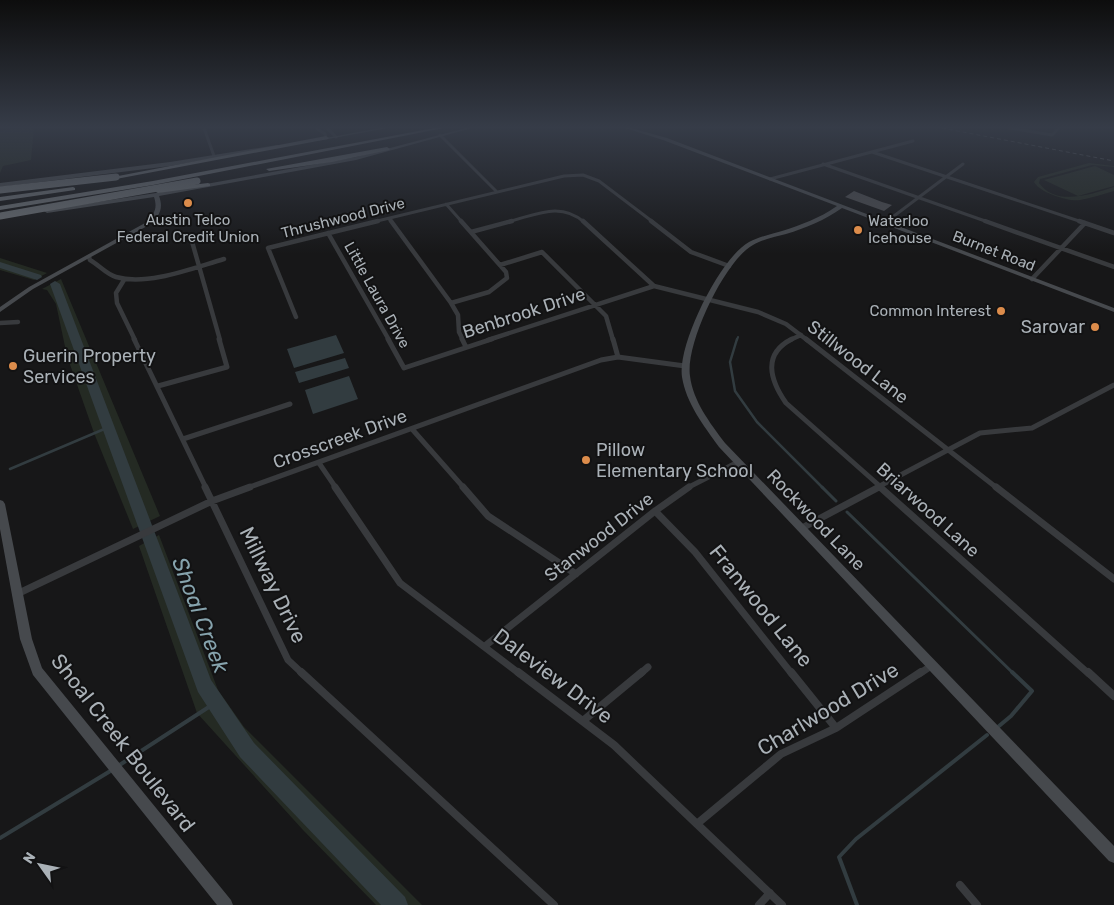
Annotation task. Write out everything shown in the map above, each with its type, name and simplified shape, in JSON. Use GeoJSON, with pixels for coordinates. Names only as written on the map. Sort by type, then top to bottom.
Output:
{"type":"FeatureCollection","features":[{"type":"Feature","properties":{"kind":"highway"},"geometry":{"type":"LineString","coordinates":[[0,194],[135,170]]}},
{"type":"Feature","properties":{"kind":"highway"},"geometry":{"type":"LineString","coordinates":[[116,177],[152,170]]}},
{"type":"Feature","properties":{"kind":"highway"},"geometry":{"type":"LineString","coordinates":[[0,190],[160,170]]}},
{"type":"Feature","properties":{"kind":"highway"},"geometry":{"type":"LineString","coordinates":[[0,198],[118,182],[183,170]]}},
{"type":"Feature","properties":{"kind":"highway"},"geometry":{"type":"LineString","coordinates":[[0,209],[224,170]]}},
{"type":"Feature","properties":{"kind":"highway"},"geometry":{"type":"LineString","coordinates":[[0,217],[262,170]]}},
{"type":"Feature","properties":{"kind":"highway"},"geometry":{"type":"LineString","coordinates":[[0,209],[208,185]]}},
{"type":"Feature","properties":{"kind":"main road"},"geometry":{"type":"LineString","coordinates":[[0,185],[120,170]]}},
{"type":"Feature","properties":{"kind":"main road","name":"Burnet Road"},"geometry":{"type":"LineString","coordinates":[[747,170],[1114,310]]}},
{"type":"Feature","properties":{"kind":"main road"},"geometry":{"type":"LineString","coordinates":[[0,217],[156,195],[208,185]]}},
{"type":"Feature","properties":{"kind":"main road","name":"Rockwood Lane"},"geometry":{"type":"LineString","coordinates":[[841,206],[814,222],[751,243],[742,250],[729,266],[693,335],[685,366],[690,390],[705,422],[722,445],[1114,856]]}},
{"type":"Feature","properties":{"kind":"main road","name":"Shoal Creek Boulevard"},"geometry":{"type":"LineString","coordinates":[[0,504],[26,639],[37,671],[226,905]]}},
{"type":"Feature","properties":{"kind":"street"},"geometry":{"type":"LineString","coordinates":[[208,185],[297,170]]}},
{"type":"Feature","properties":{"kind":"street"},"geometry":{"type":"LineString","coordinates":[[477,170],[497,192]]}},
{"type":"Feature","properties":{"kind":"street"},"geometry":{"type":"LineString","coordinates":[[770,179],[803,170]]}},
{"type":"Feature","properties":{"kind":"street"},"geometry":{"type":"LineString","coordinates":[[840,170],[1114,267]]}},
{"type":"Feature","properties":{"kind":"street"},"geometry":{"type":"LineString","coordinates":[[924,170],[1114,233]]}},
{"type":"Feature","properties":{"kind":"street"},"geometry":{"type":"LineString","coordinates":[[885,222],[955,170]]}},
{"type":"Feature","properties":{"kind":"street","name":"Thrushwood Drive"},"geometry":{"type":"LineString","coordinates":[[296,317],[268,248],[564,176],[583,175],[600,181],[691,252],[729,266]]}},
{"type":"Feature","properties":{"kind":"street"},"geometry":{"type":"LineString","coordinates":[[0,310],[31,288],[133,233],[152,220],[160,206],[156,195]]}},
{"type":"Feature","properties":{"kind":"street"},"geometry":{"type":"LineString","coordinates":[[446,204],[506,272],[507,278],[491,292],[451,303]]}},
{"type":"Feature","properties":{"kind":"street","name":"Stillwood Lane"},"geometry":{"type":"LineString","coordinates":[[471,232],[551,210],[565,210],[576,214],[654,286],[770,316],[786,324],[1114,579]]}},
{"type":"Feature","properties":{"kind":"street"},"geometry":{"type":"LineString","coordinates":[[389,219],[451,303],[458,315],[459,332],[466,347]]}},
{"type":"Feature","properties":{"kind":"street"},"geometry":{"type":"LineString","coordinates":[[1032,279],[1085,223]]}},
{"type":"Feature","properties":{"kind":"street","name":"Little Laura Drive"},"geometry":{"type":"LineString","coordinates":[[328,233],[404,368]]}},
{"type":"Feature","properties":{"kind":"street"},"geometry":{"type":"LineString","coordinates":[[158,386],[227,366],[191,238],[184,234]]}},
{"type":"Feature","properties":{"kind":"street"},"geometry":{"type":"LineString","coordinates":[[500,265],[542,252],[606,316],[618,357]]}},
{"type":"Feature","properties":{"kind":"street"},"geometry":{"type":"LineString","coordinates":[[89,257],[107,274],[124,280],[153,277],[224,259]]}},
{"type":"Feature","properties":{"kind":"street","name":"Millway Drive"},"geometry":{"type":"LineString","coordinates":[[124,280],[116,293],[117,303],[288,660],[554,905]]}},
{"type":"Feature","properties":{"kind":"street","name":"Benbrook Drive"},"geometry":{"type":"LineString","coordinates":[[404,368],[654,286]]}},
{"type":"Feature","properties":{"kind":"street"},"geometry":{"type":"LineString","coordinates":[[0,323],[18,322]]}},
{"type":"Feature","properties":{"kind":"street","name":"Briarwood Lane"},"geometry":{"type":"LineString","coordinates":[[801,336],[780,346],[775,354],[771,375],[777,392],[786,403],[1114,696]]}},
{"type":"Feature","properties":{"kind":"street","name":"Crosscreek Drive"},"geometry":{"type":"LineString","coordinates":[[18,594],[212,501],[601,360],[618,357],[685,366]]}},
{"type":"Feature","properties":{"kind":"street"},"geometry":{"type":"LineString","coordinates":[[802,528],[988,430],[1023,431],[1032,428],[1114,385]]}},
{"type":"Feature","properties":{"kind":"street"},"geometry":{"type":"LineString","coordinates":[[183,439],[290,404]]}},
{"type":"Feature","properties":{"kind":"street"},"geometry":{"type":"LineString","coordinates":[[412,429],[488,516],[576,574]]}},
{"type":"Feature","properties":{"kind":"street","name":"Stanwood Drive"},"geometry":{"type":"LineString","coordinates":[[485,646],[655,511],[689,487],[738,462]]}},
{"type":"Feature","properties":{"kind":"street","name":"Daleview Drive"},"geometry":{"type":"LineString","coordinates":[[318,463],[400,583],[584,720],[614,745],[782,905]]}},
{"type":"Feature","properties":{"kind":"street","name":"Franwood Lane"},"geometry":{"type":"LineString","coordinates":[[655,511],[696,552],[836,728]]}},
{"type":"Feature","properties":{"kind":"street","name":"Charlwood Drive"},"geometry":{"type":"LineString","coordinates":[[698,823],[781,754],[836,728],[931,666]]}},
{"type":"Feature","properties":{"kind":"street"},"geometry":{"type":"LineString","coordinates":[[584,720],[648,667]]}},
{"type":"Feature","properties":{"kind":"street"},"geometry":{"type":"LineString","coordinates":[[960,885],[977,905]]}},
{"type":"Feature","properties":{"kind":"street"},"geometry":{"type":"LineString","coordinates":[[759,905],[770,894]]}},
{"type":"Feature","properties":{"kind":"shaded area"},"geometry":{"type":"Polygon","coordinates":[[[1063,170],[1073,170],[1040,179],[1039,183],[1046,190],[1064,197],[1095,193],[1114,187],[1114,191],[1080,200],[1069,200],[1055,196],[1042,190],[1034,182],[1038,177],[1063,170]]]}},
{"type":"Feature","properties":{"kind":"shaded area"},"geometry":{"type":"Polygon","coordinates":[[[1080,170],[1104,170],[1114,175],[1114,186],[1078,196],[1044,180],[1080,170]]]}},
{"type":"Feature","properties":{"kind":"shaded area"},"geometry":{"type":"Polygon","coordinates":[[[0,258],[47,273],[34,280],[0,270],[0,258]]]}},
{"type":"Feature","properties":{"kind":"shaded area"},"geometry":{"type":"Polygon","coordinates":[[[61,279],[160,516],[133,529],[94,433],[67,356],[56,304],[47,290],[42,289],[61,279]]]}},
{"type":"Feature","properties":{"kind":"shaded area"},"geometry":{"type":"Polygon","coordinates":[[[336,335],[344,353],[294,368],[287,349],[336,335]]]}},
{"type":"Feature","properties":{"kind":"shaded area"},"geometry":{"type":"Polygon","coordinates":[[[345,358],[349,368],[299,383],[295,372],[345,358]]]}},
{"type":"Feature","properties":{"kind":"shaded area"},"geometry":{"type":"Polygon","coordinates":[[[349,376],[358,399],[313,414],[305,390],[349,376]]]}},
{"type":"Feature","properties":{"kind":"shaded area"},"geometry":{"type":"Polygon","coordinates":[[[159,535],[218,690],[244,727],[422,905],[376,905],[303,830],[197,713],[139,546],[159,535]]]}},
{"type":"Feature","properties":{"kind":"building"},"geometry":{"type":"Polygon","coordinates":[[[854,191],[892,205],[884,211],[845,197],[854,191]]]}},
{"type":"Feature","properties":{"kind":"waterway","name":"Shoal Creek"},"geometry":{"type":"LineString","coordinates":[[0,265],[37,277]]}},
{"type":"Feature","properties":{"kind":"waterway","name":"Shoal Creek"},"geometry":{"type":"LineString","coordinates":[[55,284],[204,686],[247,750],[397,905]]}},
{"type":"Feature","properties":{"kind":"waterway"},"geometry":{"type":"LineString","coordinates":[[737,339],[730,362],[735,391],[757,422],[836,501]]}},
{"type":"Feature","properties":{"kind":"waterway"},"geometry":{"type":"LineString","coordinates":[[10,469],[109,427]]}},
{"type":"Feature","properties":{"kind":"waterway"},"geometry":{"type":"LineString","coordinates":[[847,512],[1014,674]]}},
{"type":"Feature","properties":{"kind":"waterway"},"geometry":{"type":"LineString","coordinates":[[999,726],[1011,716],[1032,691],[1012,672]]}},
{"type":"Feature","properties":{"kind":"waterway"},"geometry":{"type":"LineString","coordinates":[[118,766],[215,703]]}},
{"type":"Feature","properties":{"kind":"waterway"},"geometry":{"type":"LineString","coordinates":[[857,905],[839,857],[856,839],[987,735]]}},
{"type":"Feature","properties":{"kind":"waterway"},"geometry":{"type":"LineString","coordinates":[[0,838],[112,770]]}},
{"type":"Feature","properties":{"kind":"place","name":"Austin Telco Federal Credit Union"},"geometry":{"type":"Point","coordinates":[188,203]}},
{"type":"Feature","properties":{"kind":"place","name":"Waterloo Icehouse"},"geometry":{"type":"Point","coordinates":[858,230]}},
{"type":"Feature","properties":{"kind":"place","name":"Common Interest"},"geometry":{"type":"Point","coordinates":[1001,311]}},
{"type":"Feature","properties":{"kind":"place","name":"Sarovar"},"geometry":{"type":"Point","coordinates":[1095,327]}},
{"type":"Feature","properties":{"kind":"place","name":"Guerin Property Services"},"geometry":{"type":"Point","coordinates":[13,366]}},
{"type":"Feature","properties":{"kind":"place","name":"Pillow Elementary School"},"geometry":{"type":"Point","coordinates":[586,460]}}]}
